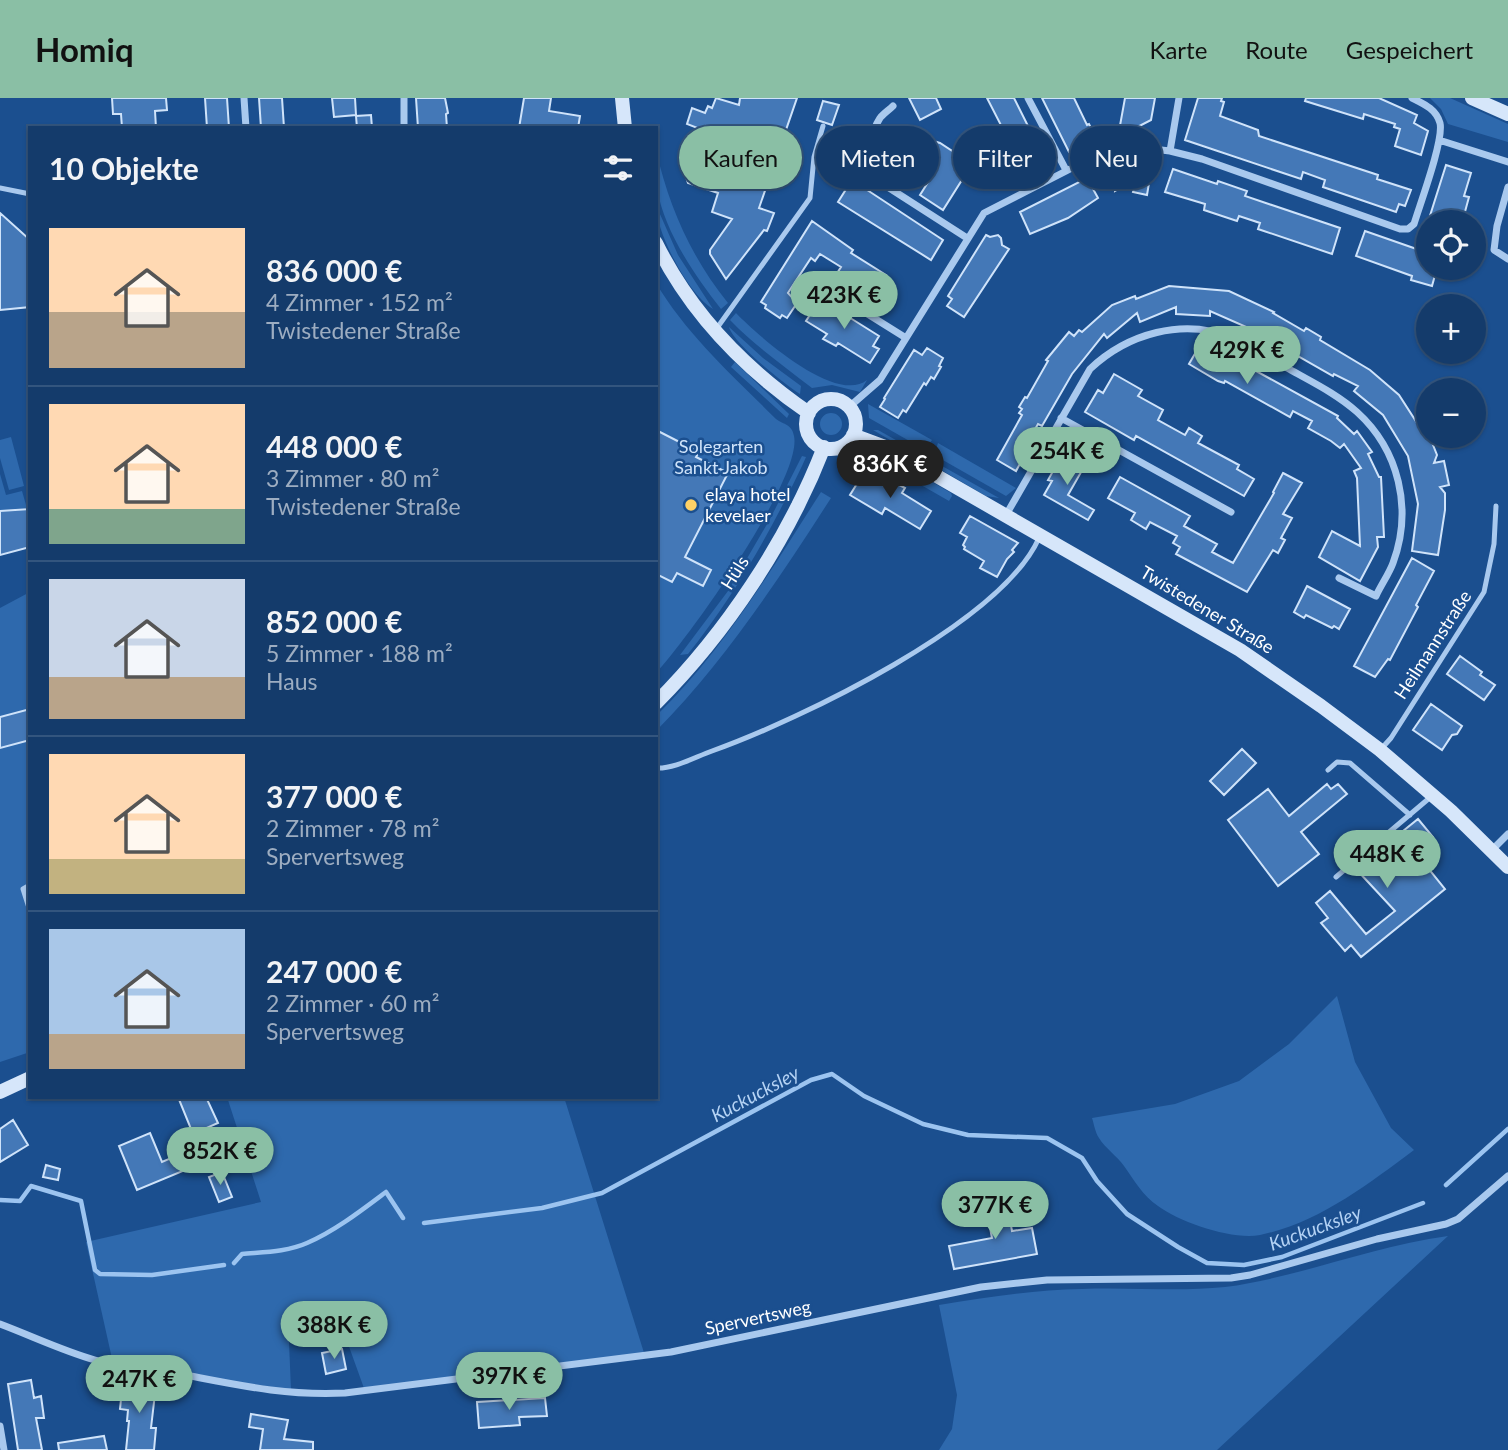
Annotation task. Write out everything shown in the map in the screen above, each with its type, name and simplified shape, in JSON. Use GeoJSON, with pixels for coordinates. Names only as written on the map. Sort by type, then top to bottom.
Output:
{"type":"FeatureCollection","features":[{"type":"Feature","properties":{"kind":"street"},"geometry":{"type":"LineString","coordinates":[[244,98],[246,126]]}},
{"type":"Feature","properties":{"kind":"street"},"geometry":{"type":"LineString","coordinates":[[404,98],[404,126]]}},
{"type":"Feature","properties":{"kind":"street"},"geometry":{"type":"LineString","coordinates":[[622,98],[625,126]]}},
{"type":"Feature","properties":{"kind":"street"},"geometry":{"type":"LineString","coordinates":[[1028,98],[1066,170]]}},
{"type":"Feature","properties":{"kind":"street"},"geometry":{"type":"LineString","coordinates":[[1170,151],[1179,98]]}},
{"type":"Feature","properties":{"kind":"street"},"geometry":{"type":"LineString","coordinates":[[849,407],[880,380],[984,213],[1117,145],[1170,151],[1202,159],[1401,229],[1408,229],[1414,224],[1439,140],[1440,124],[1431,108],[1412,98]]}},
{"type":"Feature","properties":{"kind":"street"},"geometry":{"type":"LineString","coordinates":[[1472,98],[1508,114]]}},
{"type":"Feature","properties":{"kind":"street"},"geometry":{"type":"LineString","coordinates":[[893,106],[879,119],[866,159],[869,175],[967,238]]}},
{"type":"Feature","properties":{"kind":"street"},"geometry":{"type":"LineString","coordinates":[[1439,140],[1508,162]]}},
{"type":"Feature","properties":{"kind":"street"},"geometry":{"type":"LineString","coordinates":[[1508,187],[1497,226],[1494,250],[1508,259]]}},
{"type":"Feature","properties":{"kind":"street"},"geometry":{"type":"LineString","coordinates":[[658,247],[676,281],[715,331],[786,397],[809,413]]}},
{"type":"Feature","properties":{"kind":"street"},"geometry":{"type":"LineString","coordinates":[[818,283],[906,338]]}},
{"type":"Feature","properties":{"kind":"street"},"geometry":{"type":"LineString","coordinates":[[1006,515],[1090,369],[1106,354],[1140,336],[1166,330],[1193,329],[1233,338],[1320,386],[1354,409],[1384,442],[1399,482],[1403,514],[1393,563],[1376,596],[1339,578]]}},
{"type":"Feature","properties":{"kind":"street"},"geometry":{"type":"LineString","coordinates":[[828,399],[836,399],[849,407],[856,421],[853,435],[844,445],[831,449],[816,444],[807,430],[809,413],[813,406],[828,399]]}},
{"type":"Feature","properties":{"kind":"street"},"geometry":{"type":"LineString","coordinates":[[1061,418],[1231,512]]}},
{"type":"Feature","properties":{"kind":"street","name":"Twistedener Straße"},"geometry":{"type":"LineString","coordinates":[[853,435],[888,449],[1240,650],[1380,750],[1508,867]]}},
{"type":"Feature","properties":{"kind":"street","name":"Hüls"},"geometry":{"type":"LineString","coordinates":[[658,702],[706,648],[752,583],[809,483],[824,447]]}},
{"type":"Feature","properties":{"kind":"street"},"geometry":{"type":"LineString","coordinates":[[1491,850],[1508,834]]}},
{"type":"Feature","properties":{"kind":"street"},"geometry":{"type":"LineString","coordinates":[[0,1092],[28,1079]]}},
{"type":"Feature","properties":{"kind":"street","name":"Spervertsweg"},"geometry":{"type":"LineString","coordinates":[[0,1324],[98,1361],[291,1394],[345,1393],[671,1352],[981,1287],[1047,1280],[1231,1278],[1264,1272],[1377,1239],[1446,1224],[1458,1219],[1508,1176]]}},
{"type":"Feature","properties":{"kind":"street"},"geometry":{"type":"LineString","coordinates":[[0,1426],[4,1450]]}},
{"type":"Feature","properties":{"kind":"lane"},"geometry":{"type":"LineString","coordinates":[[715,331],[810,198],[816,150]]}},
{"type":"Feature","properties":{"kind":"lane"},"geometry":{"type":"LineString","coordinates":[[0,188],[28,194]]}},
{"type":"Feature","properties":{"kind":"lane","name":"Heilmannstraße"},"geometry":{"type":"LineString","coordinates":[[1380,750],[1391,738],[1484,592],[1494,544],[1496,506]]}},
{"type":"Feature","properties":{"kind":"lane"},"geometry":{"type":"LineString","coordinates":[[658,768],[679,763],[782,724],[918,649],[969,614],[1005,583],[1028,559],[1040,534]]}},
{"type":"Feature","properties":{"kind":"lane"},"geometry":{"type":"LineString","coordinates":[[1328,770],[1337,762],[1350,763],[1410,814]]}},
{"type":"Feature","properties":{"kind":"lane"},"geometry":{"type":"LineString","coordinates":[[1336,877],[1433,796]]}},
{"type":"Feature","properties":{"kind":"lane"},"geometry":{"type":"LineString","coordinates":[[28,886],[23,888],[28,904]]}},
{"type":"Feature","properties":{"kind":"green space"},"geometry":{"type":"Polygon","coordinates":[[[1430,98],[1450,98],[1508,124],[1508,142],[1448,124],[1441,109],[1430,98]]]}},
{"type":"Feature","properties":{"kind":"green space"},"geometry":{"type":"Polygon","coordinates":[[[658,157],[683,231],[703,268],[728,303],[721,309],[691,268],[673,236],[658,191],[658,157]]]}},
{"type":"Feature","properties":{"kind":"green space"},"geometry":{"type":"Polygon","coordinates":[[[658,210],[678,255],[713,309],[684,277],[662,231],[658,210]]]}},
{"type":"Feature","properties":{"kind":"green space","name":"Solegarten Sankt Jakob"},"geometry":{"type":"Polygon","coordinates":[[[658,286],[696,338],[776,419],[790,427],[794,436],[792,457],[781,486],[763,520],[716,594],[658,671],[658,297],[658,286]]]}},
{"type":"Feature","properties":{"kind":"green space"},"geometry":{"type":"Polygon","coordinates":[[[736,313],[779,350],[817,376],[836,383],[853,385],[867,380],[860,392],[832,385],[812,388],[770,356],[730,320],[736,313]]]}},
{"type":"Feature","properties":{"kind":"green space"},"geometry":{"type":"Polygon","coordinates":[[[729,327],[763,358],[801,386],[800,394],[749,353],[729,327]]]}},
{"type":"Feature","properties":{"kind":"green space"},"geometry":{"type":"Polygon","coordinates":[[[735,362],[789,414],[787,418],[731,367],[735,362]]]}},
{"type":"Feature","properties":{"kind":"green space"},"geometry":{"type":"Polygon","coordinates":[[[868,404],[932,440],[926,448],[920,447],[869,418],[868,404]]]}},
{"type":"Feature","properties":{"kind":"green space"},"geometry":{"type":"Polygon","coordinates":[[[831,413],[839,416],[842,424],[839,432],[831,435],[823,432],[820,424],[823,416],[831,413]]]}},
{"type":"Feature","properties":{"kind":"green space"},"geometry":{"type":"Polygon","coordinates":[[[873,430],[878,430],[999,498],[986,496],[873,430]]]}},
{"type":"Feature","properties":{"kind":"green space"},"geometry":{"type":"Polygon","coordinates":[[[11,437],[24,486],[9,490],[0,458],[0,440],[11,437]]]}},
{"type":"Feature","properties":{"kind":"green space"},"geometry":{"type":"Polygon","coordinates":[[[938,443],[1016,488],[1006,496],[934,455],[938,443]]]}},
{"type":"Feature","properties":{"kind":"green space"},"geometry":{"type":"Polygon","coordinates":[[[865,449],[891,458],[952,496],[949,501],[874,458],[860,454],[865,449]]]}},
{"type":"Feature","properties":{"kind":"green space"},"geometry":{"type":"Polygon","coordinates":[[[802,456],[806,457],[802,466],[750,563],[721,610],[688,654],[680,655],[728,591],[770,519],[802,456]]]}},
{"type":"Feature","properties":{"kind":"green space"},"geometry":{"type":"Polygon","coordinates":[[[0,474],[6,495],[22,491],[28,508],[25,508],[25,512],[0,511],[0,474]]]}},
{"type":"Feature","properties":{"kind":"green space"},"geometry":{"type":"Polygon","coordinates":[[[821,492],[831,498],[728,648],[658,729],[658,714],[703,665],[764,580],[821,492]]]}},
{"type":"Feature","properties":{"kind":"green space"},"geometry":{"type":"Polygon","coordinates":[[[28,593],[28,1053],[0,1062],[0,608],[28,593]]]}},
{"type":"Feature","properties":{"kind":"green space"},"geometry":{"type":"Polygon","coordinates":[[[1337,996],[1355,1062],[1391,1128],[1414,1150],[1341,1201],[1302,1222],[1260,1235],[1221,1233],[1180,1218],[1153,1202],[1099,1138],[1092,1118],[1175,1104],[1239,1081],[1289,1044],[1337,996]]]}},
{"type":"Feature","properties":{"kind":"green space"},"geometry":{"type":"Polygon","coordinates":[[[565,1099],[645,1356],[365,1391],[338,1316],[288,1318],[291,1390],[113,1363],[86,1242],[261,1202],[228,1100],[565,1099]]]}},
{"type":"Feature","properties":{"kind":"green space"},"geometry":{"type":"Polygon","coordinates":[[[1448,1236],[1217,1450],[939,1450],[952,1429],[957,1395],[939,1305],[1010,1294],[1064,1290],[1225,1287],[1448,1236]]]}},
{"type":"Feature","properties":{"kind":"building"},"geometry":{"type":"Polygon","coordinates":[[[112,98],[166,98],[167,110],[155,111],[156,126],[122,126],[121,114],[113,114],[112,98]]]}},
{"type":"Feature","properties":{"kind":"building"},"geometry":{"type":"Polygon","coordinates":[[[205,98],[227,98],[229,126],[207,126],[205,98]]]}},
{"type":"Feature","properties":{"kind":"building"},"geometry":{"type":"Polygon","coordinates":[[[259,98],[282,98],[284,126],[261,126],[259,98]]]}},
{"type":"Feature","properties":{"kind":"building"},"geometry":{"type":"Polygon","coordinates":[[[332,98],[355,98],[356,115],[334,117],[332,98]]]}},
{"type":"Feature","properties":{"kind":"building"},"geometry":{"type":"Polygon","coordinates":[[[416,98],[445,98],[447,126],[418,126],[416,98]]]}},
{"type":"Feature","properties":{"kind":"building"},"geometry":{"type":"Polygon","coordinates":[[[524,98],[551,98],[549,111],[580,116],[578,126],[519,126],[524,98]]]}},
{"type":"Feature","properties":{"kind":"building"},"geometry":{"type":"Polygon","coordinates":[[[716,98],[739,105],[740,98],[797,98],[787,126],[687,124],[692,108],[705,113],[708,106],[712,108],[716,98]]]}},
{"type":"Feature","properties":{"kind":"building"},"geometry":{"type":"Polygon","coordinates":[[[909,98],[936,98],[941,109],[920,120],[909,98]]]}},
{"type":"Feature","properties":{"kind":"building"},"geometry":{"type":"Polygon","coordinates":[[[987,98],[1014,98],[1028,126],[1001,126],[987,98]]]}},
{"type":"Feature","properties":{"kind":"building"},"geometry":{"type":"Polygon","coordinates":[[[1042,98],[1074,98],[1087,125],[1090,126],[1070,126],[1069,152],[1042,98]]]}},
{"type":"Feature","properties":{"kind":"building"},"geometry":{"type":"Polygon","coordinates":[[[1125,98],[1155,98],[1151,120],[1139,126],[1120,126],[1125,98]]]}},
{"type":"Feature","properties":{"kind":"building"},"geometry":{"type":"Polygon","coordinates":[[[1198,98],[1222,98],[1221,101],[1224,102],[1220,116],[1258,130],[1259,136],[1378,175],[1377,179],[1411,190],[1405,206],[1399,204],[1396,212],[1323,187],[1325,180],[1303,172],[1301,179],[1185,140],[1198,98]]]}},
{"type":"Feature","properties":{"kind":"building"},"geometry":{"type":"Polygon","coordinates":[[[1306,98],[1379,98],[1417,115],[1414,123],[1428,131],[1421,155],[1395,146],[1400,129],[1394,127],[1395,124],[1364,114],[1363,119],[1305,101],[1306,98]]]}},
{"type":"Feature","properties":{"kind":"building"},"geometry":{"type":"Polygon","coordinates":[[[823,101],[839,105],[832,125],[817,120],[823,101]]]}},
{"type":"Feature","properties":{"kind":"building"},"geometry":{"type":"Polygon","coordinates":[[[371,115],[372,126],[357,126],[356,116],[371,115]]]}},
{"type":"Feature","properties":{"kind":"building"},"geometry":{"type":"Polygon","coordinates":[[[940,143],[953,152],[953,189],[956,189],[943,210],[920,195],[924,189],[939,189],[940,143]]]}},
{"type":"Feature","properties":{"kind":"building"},"geometry":{"type":"Polygon","coordinates":[[[1446,165],[1471,173],[1464,196],[1469,197],[1465,210],[1432,210],[1446,165]]]}},
{"type":"Feature","properties":{"kind":"building"},"geometry":{"type":"Polygon","coordinates":[[[1173,169],[1247,191],[1245,196],[1340,228],[1332,254],[1258,229],[1260,223],[1239,216],[1237,221],[1204,210],[1205,204],[1165,192],[1173,169]]]}},
{"type":"Feature","properties":{"kind":"building"},"geometry":{"type":"Polygon","coordinates":[[[1070,187],[1070,189],[1093,189],[1098,198],[1068,218],[1030,234],[1020,212],[1070,187]]]}},
{"type":"Feature","properties":{"kind":"building"},"geometry":{"type":"Polygon","coordinates":[[[706,189],[766,189],[759,208],[774,213],[767,231],[764,230],[726,279],[710,254],[710,250],[732,219],[712,212],[718,193],[706,189]]]}},
{"type":"Feature","properties":{"kind":"building"},"geometry":{"type":"Polygon","coordinates":[[[846,189],[866,189],[943,240],[931,260],[838,202],[846,189]]]}},
{"type":"Feature","properties":{"kind":"building"},"geometry":{"type":"Polygon","coordinates":[[[1134,189],[1148,189],[1147,195],[1133,192],[1134,189]]]}},
{"type":"Feature","properties":{"kind":"building"},"geometry":{"type":"Polygon","coordinates":[[[0,213],[28,238],[28,307],[0,310],[0,213]]]}},
{"type":"Feature","properties":{"kind":"building"},"geometry":{"type":"Polygon","coordinates":[[[812,221],[853,250],[851,253],[886,275],[877,289],[870,285],[863,297],[834,278],[841,267],[820,254],[815,261],[811,258],[788,293],[797,303],[787,318],[782,315],[780,318],[761,302],[812,221]]]}},
{"type":"Feature","properties":{"kind":"building"},"geometry":{"type":"Polygon","coordinates":[[[1365,231],[1416,249],[1416,280],[1434,280],[1432,286],[1411,280],[1412,276],[1356,256],[1365,231]]]}},
{"type":"Feature","properties":{"kind":"building"},"geometry":{"type":"Polygon","coordinates":[[[986,235],[998,235],[1002,245],[1009,249],[964,317],[947,306],[952,299],[948,296],[986,235]]]}},
{"type":"Feature","properties":{"kind":"building"},"geometry":{"type":"Polygon","coordinates":[[[1169,286],[1229,291],[1274,312],[1304,331],[1306,328],[1321,337],[1320,340],[1370,370],[1399,395],[1416,421],[1416,448],[1434,448],[1437,455],[1434,463],[1444,461],[1449,485],[1440,487],[1445,493],[1445,510],[1438,555],[1412,551],[1418,504],[1408,456],[1383,415],[1354,391],[1358,386],[1334,374],[1333,376],[1268,339],[1269,337],[1210,311],[1210,316],[1176,314],[1176,307],[1140,322],[1137,313],[1107,338],[1104,334],[1072,374],[1042,426],[1038,424],[1016,471],[997,460],[1022,415],[1019,413],[1022,409],[1019,407],[1025,397],[1027,398],[1048,361],[1046,360],[1069,332],[1074,336],[1112,305],[1135,296],[1136,299],[1169,286]]]}},
{"type":"Feature","properties":{"kind":"building"},"geometry":{"type":"Polygon","coordinates":[[[820,299],[879,336],[873,346],[879,349],[870,363],[838,343],[836,346],[823,339],[827,334],[806,321],[820,299]]]}},
{"type":"Feature","properties":{"kind":"building"},"geometry":{"type":"Polygon","coordinates":[[[1200,345],[1234,363],[1236,360],[1338,416],[1354,434],[1357,431],[1372,452],[1368,454],[1381,477],[1384,537],[1377,537],[1378,547],[1360,581],[1319,557],[1332,531],[1360,546],[1357,478],[1354,471],[1361,468],[1344,444],[1340,448],[1308,428],[1312,421],[1293,411],[1290,417],[1189,364],[1200,345]]]}},
{"type":"Feature","properties":{"kind":"building"},"geometry":{"type":"Polygon","coordinates":[[[927,348],[943,358],[939,366],[941,367],[934,379],[931,377],[926,385],[924,383],[906,412],[903,410],[898,418],[880,407],[914,350],[922,355],[927,348]]]}},
{"type":"Feature","properties":{"kind":"building"},"geometry":{"type":"Polygon","coordinates":[[[1114,374],[1142,390],[1138,396],[1163,410],[1158,420],[1185,435],[1189,428],[1202,436],[1198,443],[1239,465],[1237,469],[1254,479],[1244,496],[1136,436],[1134,440],[1085,412],[1098,390],[1103,393],[1114,374]]]}},
{"type":"Feature","properties":{"kind":"building","name":"elaya hotel kevelaer"},"geometry":{"type":"Polygon","coordinates":[[[658,431],[699,452],[696,457],[728,473],[685,557],[711,570],[703,586],[677,573],[672,582],[658,575],[658,431]]]}},
{"type":"Feature","properties":{"kind":"building"},"geometry":{"type":"Polygon","coordinates":[[[1062,455],[1084,467],[1068,495],[1094,510],[1088,520],[1044,495],[1052,481],[1048,480],[1062,455]]]}},
{"type":"Feature","properties":{"kind":"building"},"geometry":{"type":"Polygon","coordinates":[[[1283,473],[1302,483],[1283,514],[1292,518],[1281,538],[1285,540],[1278,553],[1273,550],[1247,592],[1176,554],[1180,547],[1173,543],[1177,536],[1150,522],[1146,529],[1131,520],[1135,513],[1108,498],[1120,477],[1190,516],[1184,526],[1217,544],[1212,552],[1233,563],[1283,473]]]}},
{"type":"Feature","properties":{"kind":"building"},"geometry":{"type":"Polygon","coordinates":[[[863,474],[886,487],[890,480],[905,488],[902,493],[931,511],[920,529],[885,508],[882,514],[850,495],[863,474]]]}},
{"type":"Feature","properties":{"kind":"building"},"geometry":{"type":"Polygon","coordinates":[[[28,509],[28,548],[0,555],[0,511],[28,509]]]}},
{"type":"Feature","properties":{"kind":"building"},"geometry":{"type":"Polygon","coordinates":[[[970,516],[1018,543],[997,577],[980,568],[984,561],[964,549],[967,537],[960,533],[970,516]]]}},
{"type":"Feature","properties":{"kind":"building"},"geometry":{"type":"Polygon","coordinates":[[[1412,558],[1434,571],[1390,660],[1388,659],[1375,677],[1354,666],[1412,558]]]}},
{"type":"Feature","properties":{"kind":"building"},"geometry":{"type":"Polygon","coordinates":[[[1307,586],[1350,609],[1339,629],[1294,612],[1307,586]]]}},
{"type":"Feature","properties":{"kind":"building"},"geometry":{"type":"Polygon","coordinates":[[[1460,656],[1495,685],[1484,700],[1447,674],[1460,656]]]}},
{"type":"Feature","properties":{"kind":"building"},"geometry":{"type":"Polygon","coordinates":[[[1431,704],[1462,726],[1442,750],[1413,730],[1431,704]]]}},
{"type":"Feature","properties":{"kind":"building"},"geometry":{"type":"Polygon","coordinates":[[[28,710],[28,741],[0,748],[0,717],[28,710]]]}},
{"type":"Feature","properties":{"kind":"building"},"geometry":{"type":"Polygon","coordinates":[[[1242,749],[1256,763],[1224,795],[1210,781],[1242,749]]]}},
{"type":"Feature","properties":{"kind":"building"},"geometry":{"type":"Polygon","coordinates":[[[1327,784],[1331,789],[1338,784],[1347,794],[1301,832],[1319,854],[1278,886],[1228,820],[1268,789],[1289,816],[1327,784]]]}},
{"type":"Feature","properties":{"kind":"building"},"geometry":{"type":"Polygon","coordinates":[[[1418,819],[1433,837],[1415,852],[1445,889],[1361,957],[1351,945],[1345,951],[1321,923],[1328,918],[1316,903],[1330,891],[1366,934],[1395,911],[1356,869],[1418,819]]]}},
{"type":"Feature","properties":{"kind":"building"},"geometry":{"type":"Polygon","coordinates":[[[179,1099],[207,1099],[218,1123],[193,1134],[179,1099]]]}},
{"type":"Feature","properties":{"kind":"building"},"geometry":{"type":"Polygon","coordinates":[[[13,1120],[28,1145],[0,1162],[0,1129],[13,1120]]]}},
{"type":"Feature","properties":{"kind":"building"},"geometry":{"type":"Polygon","coordinates":[[[150,1133],[162,1162],[195,1148],[202,1163],[137,1190],[119,1146],[150,1133]]]}},
{"type":"Feature","properties":{"kind":"building"},"geometry":{"type":"Polygon","coordinates":[[[46,1165],[60,1169],[58,1180],[43,1177],[46,1165]]]}},
{"type":"Feature","properties":{"kind":"building"},"geometry":{"type":"Polygon","coordinates":[[[222,1172],[232,1197],[219,1202],[209,1177],[222,1172]]]}},
{"type":"Feature","properties":{"kind":"building"},"geometry":{"type":"Polygon","coordinates":[[[1006,1198],[1012,1231],[1032,1228],[1037,1254],[954,1269],[949,1246],[992,1238],[985,1202],[1006,1198]]]}},
{"type":"Feature","properties":{"kind":"building"},"geometry":{"type":"Polygon","coordinates":[[[342,1349],[346,1369],[326,1374],[322,1353],[342,1349]]]}},
{"type":"Feature","properties":{"kind":"building"},"geometry":{"type":"Polygon","coordinates":[[[31,1380],[34,1398],[41,1396],[44,1418],[36,1418],[42,1450],[18,1450],[8,1384],[31,1380]]]}},
{"type":"Feature","properties":{"kind":"building"},"geometry":{"type":"Polygon","coordinates":[[[123,1381],[156,1385],[151,1428],[156,1428],[154,1450],[126,1450],[129,1421],[128,1410],[120,1409],[123,1381]]]}},
{"type":"Feature","properties":{"kind":"building"},"geometry":{"type":"Polygon","coordinates":[[[545,1398],[547,1416],[519,1417],[520,1425],[479,1428],[477,1402],[545,1398]]]}},
{"type":"Feature","properties":{"kind":"building"},"geometry":{"type":"Polygon","coordinates":[[[251,1414],[288,1420],[284,1439],[313,1442],[313,1450],[260,1450],[263,1429],[249,1427],[251,1414]]]}},
{"type":"Feature","properties":{"kind":"building"},"geometry":{"type":"Polygon","coordinates":[[[104,1436],[107,1450],[59,1450],[58,1443],[104,1436]]]}},
{"type":"Feature","properties":{"kind":"waterway","name":"Kuckucksley"},"geometry":{"type":"LineString","coordinates":[[424,1223],[542,1208],[602,1193],[811,1080],[832,1074],[864,1096],[923,1124],[968,1135],[1047,1138],[1082,1158],[1097,1181],[1127,1214],[1207,1263],[1244,1265],[1282,1257],[1423,1203]]}},
{"type":"Feature","properties":{"kind":"waterway","name":"Kuckucksley"},"geometry":{"type":"LineString","coordinates":[[1446,1185],[1508,1129]]}},
{"type":"Feature","properties":{"kind":"waterway","name":"Kuckucksley"},"geometry":{"type":"LineString","coordinates":[[0,1200],[20,1201],[31,1186],[81,1201],[95,1270],[100,1274],[152,1275],[224,1265]]}},
{"type":"Feature","properties":{"kind":"waterway","name":"Kuckucksley"},"geometry":{"type":"LineString","coordinates":[[234,1263],[242,1254],[283,1250],[307,1243],[338,1226],[386,1192],[403,1218]]}},
{"type":"Feature","properties":{"kind":"place","name":"elaya hotel kevelaer"},"geometry":{"type":"Point","coordinates":[691,505]}}]}
